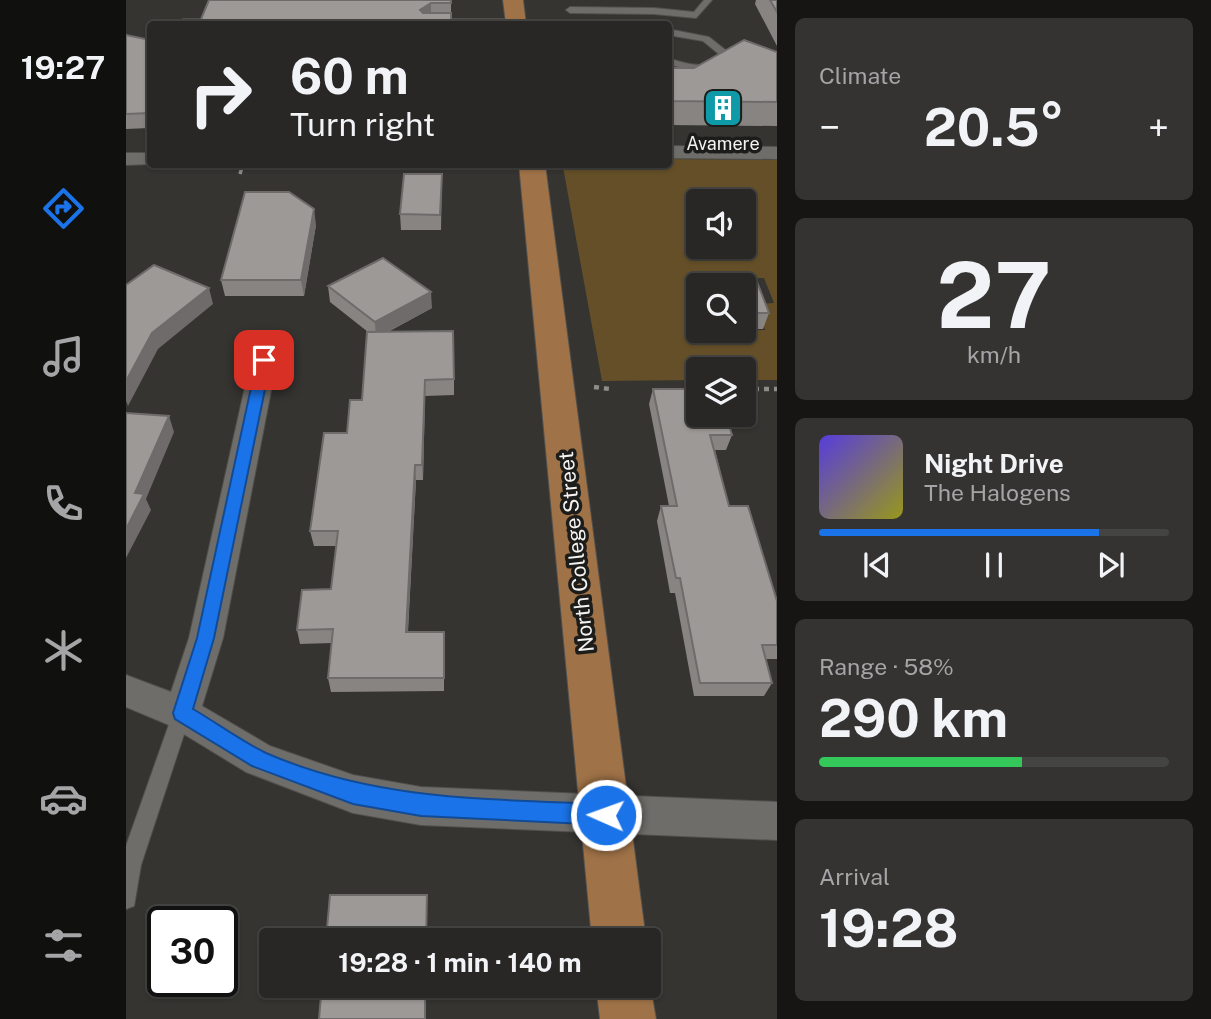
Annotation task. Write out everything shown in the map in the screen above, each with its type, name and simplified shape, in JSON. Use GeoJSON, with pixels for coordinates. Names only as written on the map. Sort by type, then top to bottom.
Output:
{"type":"FeatureCollection","features":[{"type":"Feature","properties":{"kind":"main road"},"geometry":{"type":"LineString","coordinates":[[513,0],[516,21]]}},
{"type":"Feature","properties":{"kind":"main road","name":"North College Street"},"geometry":{"type":"LineString","coordinates":[[532,168],[619,928]]}},
{"type":"Feature","properties":{"kind":"main road"},"geometry":{"type":"LineString","coordinates":[[626,998],[628,1019]]}},
{"type":"Feature","properties":{"kind":"street"},"geometry":{"type":"LineString","coordinates":[[672,152],[777,153]]}},
{"type":"Feature","properties":{"kind":"street"},"geometry":{"type":"LineString","coordinates":[[126,159],[147,159]]}},
{"type":"Feature","properties":{"kind":"street"},"geometry":{"type":"LineString","coordinates":[[182,713],[205,638],[264,360]]}},
{"type":"Feature","properties":{"kind":"street"},"geometry":{"type":"LineString","coordinates":[[126,691],[182,713],[259,760],[353,794],[421,806],[777,821]]}},
{"type":"Feature","properties":{"kind":"lane"},"geometry":{"type":"LineString","coordinates":[[672,31],[696,15],[708,0]]}},
{"type":"Feature","properties":{"kind":"lane"},"geometry":{"type":"LineString","coordinates":[[570,10],[654,11],[696,15]]}},
{"type":"Feature","properties":{"kind":"lane"},"geometry":{"type":"LineString","coordinates":[[672,32],[696,36],[715,44],[725,54],[724,59],[709,67],[672,62]]}},
{"type":"Feature","properties":{"kind":"lane"},"geometry":{"type":"LineString","coordinates":[[126,898],[130,865],[182,713]]}},
{"type":"Feature","properties":{"kind":"path"},"geometry":{"type":"LineString","coordinates":[[240,174],[242,168]]}},
{"type":"Feature","properties":{"kind":"path"},"geometry":{"type":"LineString","coordinates":[[756,389],[777,389]]}},
{"type":"Feature","properties":{"kind":"shaded area"},"geometry":{"type":"Polygon","coordinates":[[[672,159],[777,160],[777,380],[756,380],[756,357],[686,357],[686,380],[602,381],[563,168],[672,168],[672,159]]]}},
{"type":"Feature","properties":{"kind":"building"},"geometry":{"type":"Polygon","coordinates":[[[209,0],[451,0],[451,3],[431,3],[420,10],[423,13],[451,13],[451,21],[200,21],[209,0]]]}},
{"type":"Feature","properties":{"kind":"building"},"geometry":{"type":"Polygon","coordinates":[[[770,0],[777,0],[777,12],[770,0]]]}},
{"type":"Feature","properties":{"kind":"building"},"geometry":{"type":"Polygon","coordinates":[[[126,35],[147,39],[147,113],[126,114],[126,35]]]}},
{"type":"Feature","properties":{"kind":"building"},"geometry":{"type":"Polygon","coordinates":[[[744,40],[777,52],[777,102],[672,101],[672,68],[694,68],[744,40]]]}},
{"type":"Feature","properties":{"kind":"building"},"geometry":{"type":"Polygon","coordinates":[[[404,174],[442,174],[440,215],[400,214],[404,174]]]}},
{"type":"Feature","properties":{"kind":"building"},"geometry":{"type":"Polygon","coordinates":[[[245,192],[289,192],[314,209],[301,280],[221,280],[245,192]]]}},
{"type":"Feature","properties":{"kind":"building"},"geometry":{"type":"Polygon","coordinates":[[[383,258],[431,292],[375,322],[328,286],[383,258]]]}},
{"type":"Feature","properties":{"kind":"building"},"geometry":{"type":"Polygon","coordinates":[[[154,265],[209,288],[152,333],[126,381],[126,285],[154,265]]]}},
{"type":"Feature","properties":{"kind":"building"},"geometry":{"type":"Polygon","coordinates":[[[756,279],[769,313],[756,313],[756,279]]]}},
{"type":"Feature","properties":{"kind":"building"},"geometry":{"type":"Polygon","coordinates":[[[453,331],[454,379],[425,380],[422,465],[415,465],[406,632],[444,632],[444,678],[328,678],[333,629],[297,630],[302,590],[331,589],[338,531],[310,531],[324,433],[347,433],[350,400],[362,400],[367,332],[453,331]]]}},
{"type":"Feature","properties":{"kind":"building"},"geometry":{"type":"Polygon","coordinates":[[[653,389],[686,389],[686,427],[730,427],[732,435],[710,435],[729,506],[748,506],[777,601],[777,645],[762,645],[772,683],[700,683],[680,578],[676,578],[661,506],[677,506],[653,389]]]}},
{"type":"Feature","properties":{"kind":"building"},"geometry":{"type":"Polygon","coordinates":[[[126,413],[169,416],[135,493],[144,494],[126,529],[126,413]]]}},
{"type":"Feature","properties":{"kind":"building"},"geometry":{"type":"Polygon","coordinates":[[[330,895],[427,895],[426,928],[327,928],[330,895]]]}},
{"type":"Feature","properties":{"kind":"building"},"geometry":{"type":"Polygon","coordinates":[[[321,998],[425,998],[425,1019],[319,1019],[321,998]]]}},
{"type":"Feature","properties":{"kind":"place","name":"Avamere"},"geometry":{"type":"Point","coordinates":[723,108]}},
{"type":"Feature","properties":{"kind":"route"},"geometry":{"type":"LineString","coordinates":[[264,360],[205,638],[182,713],[259,760],[353,794],[421,806],[606,815]]}}]}
